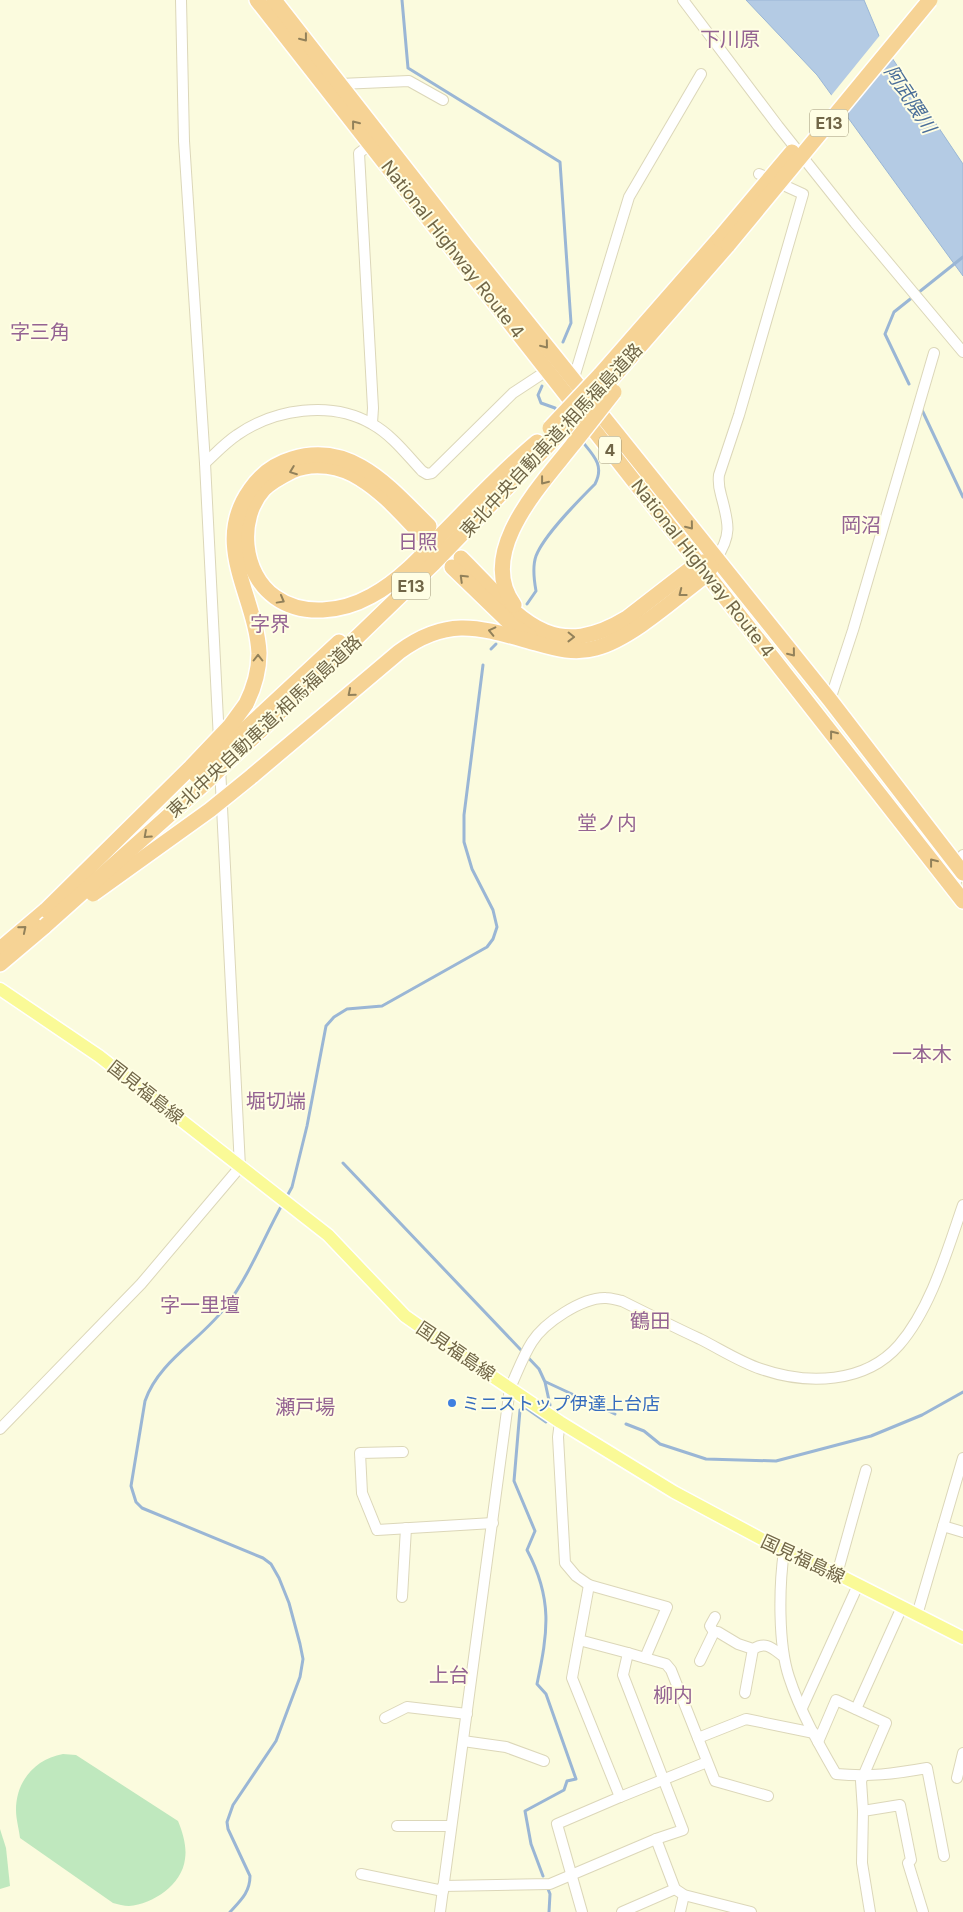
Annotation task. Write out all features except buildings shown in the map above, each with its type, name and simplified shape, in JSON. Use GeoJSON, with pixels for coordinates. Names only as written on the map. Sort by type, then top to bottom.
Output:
{"type":"FeatureCollection","features":[{"type":"Feature","properties":{"kind":"highway","name":"National Highway Route 4"},"geometry":{"type":"LineString","coordinates":[[257,0],[548,370],[569,386],[716,559],[962,866]]}},
{"type":"Feature","properties":{"kind":"highway","name":"National Highway Route 4"},"geometry":{"type":"LineString","coordinates":[[274,0],[569,386],[702,568],[958,895]]}},
{"type":"Feature","properties":{"kind":"highway","name":"東北中央自動車道;相馬福島道路"},"geometry":{"type":"LineString","coordinates":[[607,384],[724,242],[917,0]]}},
{"type":"Feature","properties":{"kind":"highway","name":"東北中央自動車道;相馬福島道路"},"geometry":{"type":"LineString","coordinates":[[0,949],[257,726],[428,569],[554,432],[607,384],[711,265],[724,242],[930,0]]}},
{"type":"Feature","properties":{"kind":"highway"},"geometry":{"type":"LineString","coordinates":[[526,621],[509,597],[502,567],[504,553],[516,522],[529,501],[574,443],[607,384]]}},
{"type":"Feature","properties":{"kind":"highway","name":"東北中央自動車道;相馬福島道路"},"geometry":{"type":"LineString","coordinates":[[0,964],[204,784],[257,726],[537,442],[554,432]]}},
{"type":"Feature","properties":{"kind":"highway"},"geometry":{"type":"LineString","coordinates":[[46,910],[191,767],[230,726],[246,704],[256,678],[258,653],[255,629],[237,567],[234,538],[239,509],[261,477],[275,466],[296,457],[317,455],[344,459],[360,465],[379,478],[425,530],[361,479],[337,468],[316,466],[297,469],[264,489],[251,511],[246,528],[246,547],[251,565],[260,582],[274,597],[292,606],[312,610],[331,610],[350,606],[390,584],[414,564],[513,462],[537,442]]}},
{"type":"Feature","properties":{"kind":"highway"},"geometry":{"type":"LineString","coordinates":[[539,644],[511,624],[456,562],[526,621],[546,633],[558,636],[581,637],[604,631],[627,618],[716,559]]}},
{"type":"Feature","properties":{"kind":"highway"},"geometry":{"type":"LineString","coordinates":[[44,926],[104,887],[210,810],[399,652],[423,636],[446,628],[472,628],[573,651],[597,648],[609,644],[634,630],[702,568]]}},
{"type":"Feature","properties":{"kind":"main road","name":"国見福島線"},"geometry":{"type":"LineString","coordinates":[[0,989],[99,1056],[328,1235],[405,1316],[560,1422],[674,1492],[784,1551],[837,1574],[963,1638]]}},
{"type":"Feature","properties":{"kind":"street"},"geometry":{"type":"LineString","coordinates":[[0,1429],[141,1284],[240,1167],[205,463],[184,140],[181,0]]}},
{"type":"Feature","properties":{"kind":"street"},"geometry":{"type":"LineString","coordinates":[[683,0],[778,126],[922,306],[963,352]]}},
{"type":"Feature","properties":{"kind":"street"},"geometry":{"type":"LineString","coordinates":[[569,386],[629,197],[701,74]]}},
{"type":"Feature","properties":{"kind":"street"},"geometry":{"type":"LineString","coordinates":[[340,84],[410,81],[443,100]]}},
{"type":"Feature","properties":{"kind":"street"},"geometry":{"type":"LineString","coordinates":[[371,144],[359,153],[373,408],[372,423]]}},
{"type":"Feature","properties":{"kind":"street"},"geometry":{"type":"LineString","coordinates":[[716,559],[728,540],[729,526],[718,483],[718,475],[739,415],[803,194],[759,174]]}},
{"type":"Feature","properties":{"kind":"street"},"geometry":{"type":"LineString","coordinates":[[830,700],[856,620],[934,353]]}},
{"type":"Feature","properties":{"kind":"street"},"geometry":{"type":"LineString","coordinates":[[205,463],[236,436],[258,422],[283,414],[305,410],[330,411],[351,415],[372,423],[388,436],[422,471],[427,474],[432,473],[513,392],[548,370]]}},
{"type":"Feature","properties":{"kind":"street"},"geometry":{"type":"LineString","coordinates":[[958,895],[962,866]]}},
{"type":"Feature","properties":{"kind":"street"},"geometry":{"type":"LineString","coordinates":[[440,1912],[510,1388],[532,1342],[547,1325],[576,1306],[592,1300],[607,1298],[622,1301],[761,1369],[812,1378],[838,1377],[861,1372],[889,1355],[913,1325],[946,1254],[963,1205]]}},
{"type":"Feature","properties":{"kind":"street"},"geometry":{"type":"LineString","coordinates":[[560,1422],[558,1437],[564,1563],[576,1576],[589,1585],[667,1606],[645,1658]]}},
{"type":"Feature","properties":{"kind":"street"},"geometry":{"type":"LineString","coordinates":[[403,1452],[360,1453],[362,1493],[377,1530],[493,1523]]}},
{"type":"Feature","properties":{"kind":"street"},"geometry":{"type":"LineString","coordinates":[[917,1615],[962,1461]]}},
{"type":"Feature","properties":{"kind":"street"},"geometry":{"type":"LineString","coordinates":[[837,1574],[866,1470]]}},
{"type":"Feature","properties":{"kind":"street"},"geometry":{"type":"LineString","coordinates":[[943,1526],[963,1532]]}},
{"type":"Feature","properties":{"kind":"street"},"geometry":{"type":"LineString","coordinates":[[402,1596],[406,1528]]}},
{"type":"Feature","properties":{"kind":"street"},"geometry":{"type":"LineString","coordinates":[[784,1551],[780,1578],[783,1656],[788,1676],[816,1737],[836,1774],[863,1777],[890,1775],[927,1768],[944,1856]]}},
{"type":"Feature","properties":{"kind":"street"},"geometry":{"type":"LineString","coordinates":[[589,1585],[572,1678],[620,1797]]}},
{"type":"Feature","properties":{"kind":"street"},"geometry":{"type":"LineString","coordinates":[[802,1708],[858,1585]]}},
{"type":"Feature","properties":{"kind":"street"},"geometry":{"type":"LineString","coordinates":[[856,1709],[902,1607]]}},
{"type":"Feature","properties":{"kind":"street"},"geometry":{"type":"LineString","coordinates":[[716,1617],[710,1626],[714,1632],[718,1632],[738,1644],[753,1649],[760,1645],[770,1646],[783,1656]]}},
{"type":"Feature","properties":{"kind":"street"},"geometry":{"type":"LineString","coordinates":[[700,1661],[714,1632]]}},
{"type":"Feature","properties":{"kind":"street"},"geometry":{"type":"LineString","coordinates":[[579,1640],[666,1664],[671,1670],[715,1781],[768,1796]]}},
{"type":"Feature","properties":{"kind":"street"},"geometry":{"type":"LineString","coordinates":[[745,1693],[753,1649]]}},
{"type":"Feature","properties":{"kind":"street"},"geometry":{"type":"LineString","coordinates":[[362,1874],[443,1888],[550,1884],[656,1839],[682,1830],[623,1675],[628,1653]]}},
{"type":"Feature","properties":{"kind":"street"},"geometry":{"type":"LineString","coordinates":[[816,1737],[836,1700],[886,1723],[861,1781],[863,1811],[862,1862],[870,1912]]}},
{"type":"Feature","properties":{"kind":"street"},"geometry":{"type":"LineString","coordinates":[[385,1718],[407,1707],[467,1714]]}},
{"type":"Feature","properties":{"kind":"street"},"geometry":{"type":"LineString","coordinates":[[698,1738],[746,1719],[816,1737]]}},
{"type":"Feature","properties":{"kind":"street"},"geometry":{"type":"LineString","coordinates":[[463,1741],[506,1747],[544,1761]]}},
{"type":"Feature","properties":{"kind":"street"},"geometry":{"type":"LineString","coordinates":[[957,1778],[963,1753]]}},
{"type":"Feature","properties":{"kind":"street"},"geometry":{"type":"LineString","coordinates":[[582,1912],[556,1824],[707,1762]]}},
{"type":"Feature","properties":{"kind":"street"},"geometry":{"type":"LineString","coordinates":[[863,1811],[900,1806],[911,1860],[908,1863],[923,1912]]}},
{"type":"Feature","properties":{"kind":"street"},"geometry":{"type":"LineString","coordinates":[[397,1826],[451,1826]]}},
{"type":"Feature","properties":{"kind":"street"},"geometry":{"type":"LineString","coordinates":[[656,1839],[675,1889],[684,1895],[737,1910],[751,1912]]}},
{"type":"Feature","properties":{"kind":"street"},"geometry":{"type":"LineString","coordinates":[[622,1912],[675,1889]]}},
{"type":"Feature","properties":{"kind":"street"},"geometry":{"type":"LineString","coordinates":[[680,1912],[684,1895]]}},
{"type":"Feature","properties":{"kind":"green space"},"geometry":{"type":"Polygon","coordinates":[[[63,1754],[76,1755],[178,1821],[184,1840],[185,1859],[178,1877],[165,1891],[156,1897],[138,1904],[127,1906],[113,1903],[20,1838],[16,1810],[19,1790],[23,1781],[36,1766],[63,1754]]]}},
{"type":"Feature","properties":{"kind":"green space"},"geometry":{"type":"Polygon","coordinates":[[[0,1829],[6,1848],[10,1886],[0,1889],[0,1829]]]}},
{"type":"Feature","properties":{"kind":"water","name":"阿武隈川"},"geometry":{"type":"Polygon","coordinates":[[[746,0],[864,0],[882,43],[963,164],[963,276],[817,75],[746,0]]]}},
{"type":"Feature","properties":{"kind":"pier"},"geometry":{"type":"Polygon","coordinates":[[[881,34],[893,55],[843,115],[830,97],[881,34]]]}},
{"type":"Feature","properties":{"kind":"waterway"},"geometry":{"type":"LineString","coordinates":[[402,0],[408,68],[560,162],[571,323],[563,342]]}},
{"type":"Feature","properties":{"kind":"waterway"},"geometry":{"type":"LineString","coordinates":[[909,384],[885,334],[894,312],[963,257]]}},
{"type":"Feature","properties":{"kind":"waterway"},"geometry":{"type":"LineString","coordinates":[[542,386],[538,395],[541,403],[555,408],[558,412]]}},
{"type":"Feature","properties":{"kind":"waterway"},"geometry":{"type":"LineString","coordinates":[[922,410],[963,497]]}},
{"type":"Feature","properties":{"kind":"waterway"},"geometry":{"type":"LineString","coordinates":[[527,604],[536,591],[534,565],[540,548],[562,518],[595,484],[598,477],[599,471],[596,460],[581,440]]}},
{"type":"Feature","properties":{"kind":"waterway"},"geometry":{"type":"LineString","coordinates":[[491,649],[496,644]]}},
{"type":"Feature","properties":{"kind":"waterway"},"geometry":{"type":"LineString","coordinates":[[286,1198],[292,1187],[307,1126],[326,1026],[334,1017],[347,1009],[382,1006],[487,947],[493,939],[497,927],[493,910],[472,869],[464,842],[464,815],[483,665]]}},
{"type":"Feature","properties":{"kind":"waterway"},"geometry":{"type":"LineString","coordinates":[[343,1163],[539,1369],[545,1382],[550,1405]]}},
{"type":"Feature","properties":{"kind":"waterway"},"geometry":{"type":"LineString","coordinates":[[230,1912],[247,1891],[250,1876],[228,1829],[227,1822],[233,1805],[276,1741],[300,1677],[303,1659],[300,1644],[289,1603],[271,1564],[263,1558],[142,1508],[136,1502],[131,1486],[145,1401],[152,1386],[160,1373],[206,1329],[227,1305],[250,1268],[283,1203]]}},
{"type":"Feature","properties":{"kind":"waterway"},"geometry":{"type":"LineString","coordinates":[[546,1382],[615,1414]]}},
{"type":"Feature","properties":{"kind":"waterway"},"geometry":{"type":"LineString","coordinates":[[626,1424],[644,1431],[660,1444],[706,1459],[776,1461],[871,1436],[922,1415],[963,1392]]}},
{"type":"Feature","properties":{"kind":"waterway"},"geometry":{"type":"LineString","coordinates":[[543,1876],[531,1844],[525,1811],[564,1790],[567,1781],[576,1779],[546,1694],[537,1684],[544,1648],[546,1616],[541,1584],[527,1550],[535,1531],[514,1481],[520,1410],[526,1408],[546,1422]]}},
{"type":"Feature","properties":{"kind":"waterway"},"geometry":{"type":"LineString","coordinates":[[548,1889],[550,1894],[549,1912]]}},
{"type":"Feature","properties":{"kind":"place","name":"ミニストップ伊達上台店"},"geometry":{"type":"Point","coordinates":[452,1403]}},
{"type":"Feature","properties":{"kind":"district","name":"下川原"},"geometry":{"type":"Point","coordinates":[730,39]}},
{"type":"Feature","properties":{"kind":"district","name":"字三角"},"geometry":{"type":"Point","coordinates":[40,332]}},
{"type":"Feature","properties":{"kind":"district","name":"岡沼"},"geometry":{"type":"Point","coordinates":[861,525]}},
{"type":"Feature","properties":{"kind":"district","name":"日照"},"geometry":{"type":"Point","coordinates":[418,542]}},
{"type":"Feature","properties":{"kind":"district","name":"字界"},"geometry":{"type":"Point","coordinates":[270,624]}},
{"type":"Feature","properties":{"kind":"district","name":"堂ノ内"},"geometry":{"type":"Point","coordinates":[607,823]}},
{"type":"Feature","properties":{"kind":"district","name":"一本木"},"geometry":{"type":"Point","coordinates":[922,1054]}},
{"type":"Feature","properties":{"kind":"district","name":"堀切端"},"geometry":{"type":"Point","coordinates":[276,1101]}},
{"type":"Feature","properties":{"kind":"district","name":"字一里壇"},"geometry":{"type":"Point","coordinates":[200,1305]}},
{"type":"Feature","properties":{"kind":"district","name":"鶴田"},"geometry":{"type":"Point","coordinates":[650,1321]}},
{"type":"Feature","properties":{"kind":"district","name":"瀬戸場"},"geometry":{"type":"Point","coordinates":[305,1407]}},
{"type":"Feature","properties":{"kind":"district","name":"上台"},"geometry":{"type":"Point","coordinates":[449,1675]}},
{"type":"Feature","properties":{"kind":"district","name":"柳内"},"geometry":{"type":"Point","coordinates":[673,1695]}}]}
